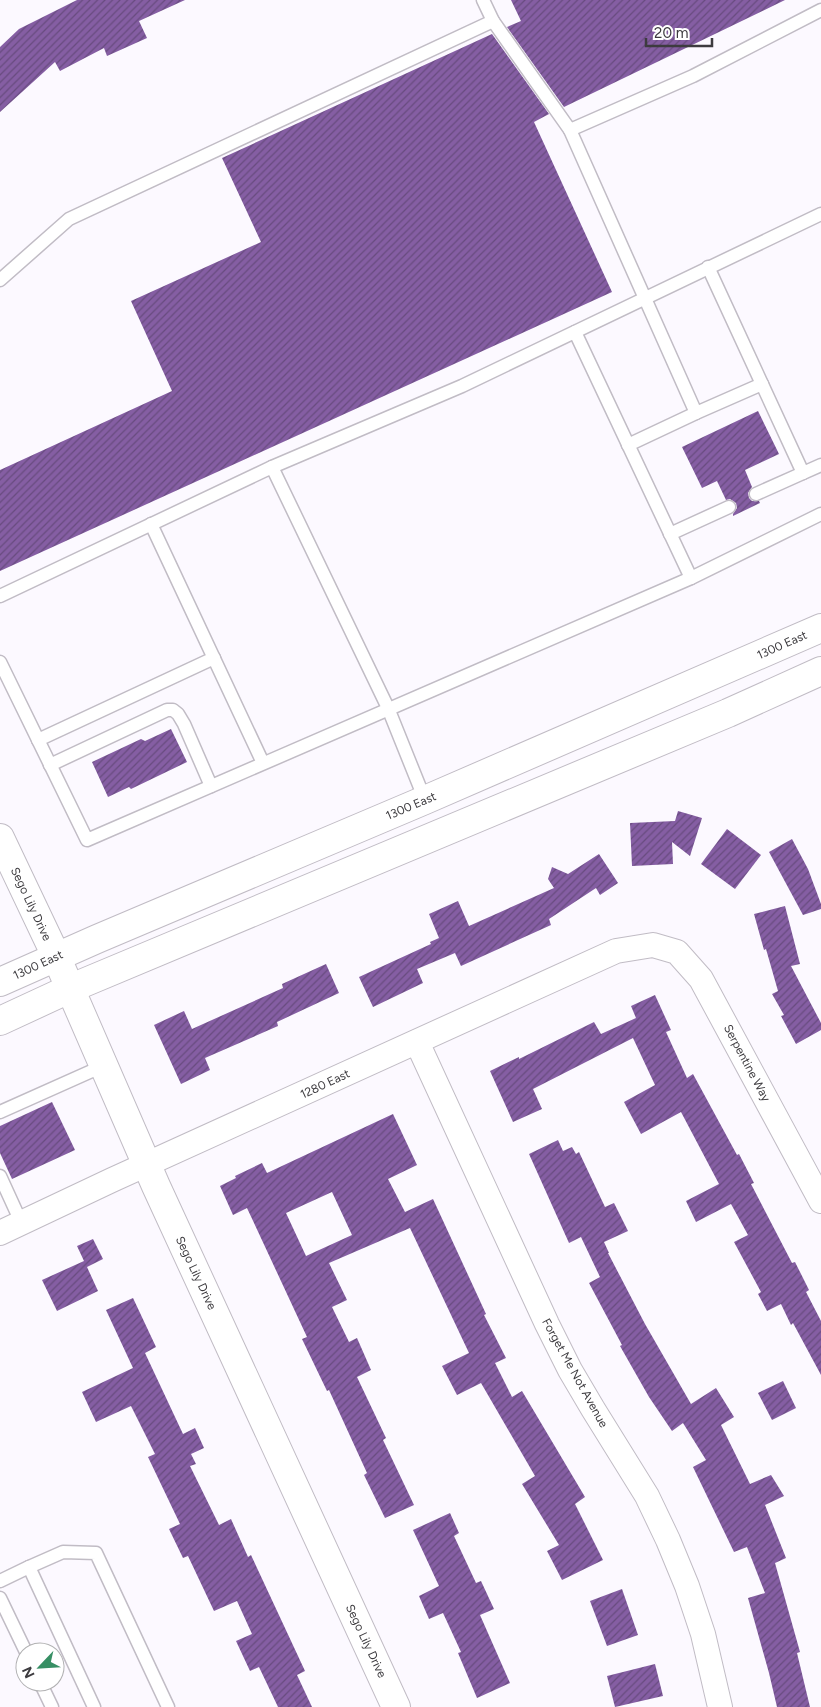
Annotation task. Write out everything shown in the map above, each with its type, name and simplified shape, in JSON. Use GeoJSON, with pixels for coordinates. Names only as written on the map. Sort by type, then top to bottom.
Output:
{"type":"FeatureCollection","features":[{"type":"Feature","properties":{"kind":"main road","name":"1300 East"},"geometry":{"type":"LineString","coordinates":[[0,982],[56,956],[425,800],[821,628]]}},
{"type":"Feature","properties":{"kind":"main road"},"geometry":{"type":"LineString","coordinates":[[0,1021],[69,989],[728,713],[821,671]]}},
{"type":"Feature","properties":{"kind":"main road"},"geometry":{"type":"LineString","coordinates":[[311,888],[331,864],[352,850],[414,823],[420,814],[425,800]]}},
{"type":"Feature","properties":{"kind":"main road","name":"Sego Lily Drive"},"geometry":{"type":"LineString","coordinates":[[0,838],[56,956],[146,1165],[396,1707]]}},
{"type":"Feature","properties":{"kind":"street","name":"1280 East"},"geometry":{"type":"LineString","coordinates":[[0,1233],[616,951],[653,945]]}},
{"type":"Feature","properties":{"kind":"street","name":"Serpentine Way"},"geometry":{"type":"LineString","coordinates":[[653,945],[677,952],[702,979],[815,1174],[821,1201]]}},
{"type":"Feature","properties":{"kind":"street","name":"Forget Me Not Avenue"},"geometry":{"type":"LineString","coordinates":[[417,1042],[547,1324],[589,1401],[647,1496],[668,1540],[687,1586],[703,1634],[720,1707]]}},
{"type":"Feature","properties":{"kind":"lane"},"geometry":{"type":"LineString","coordinates":[[483,0],[493,21],[570,130],[696,413]]}},
{"type":"Feature","properties":{"kind":"lane"},"geometry":{"type":"LineString","coordinates":[[570,130],[693,76],[821,10]]}},
{"type":"Feature","properties":{"kind":"lane"},"geometry":{"type":"LineString","coordinates":[[0,280],[69,219],[493,21]]}},
{"type":"Feature","properties":{"kind":"lane"},"geometry":{"type":"LineString","coordinates":[[0,596],[272,467],[462,386],[821,214]]}},
{"type":"Feature","properties":{"kind":"lane"},"geometry":{"type":"LineString","coordinates":[[708,268],[802,473]]}},
{"type":"Feature","properties":{"kind":"lane"},"geometry":{"type":"LineString","coordinates":[[575,332],[691,578]]}},
{"type":"Feature","properties":{"kind":"lane"},"geometry":{"type":"LineString","coordinates":[[628,445],[762,384]]}},
{"type":"Feature","properties":{"kind":"lane"},"geometry":{"type":"LineString","coordinates":[[756,494],[821,465]]}},
{"type":"Feature","properties":{"kind":"lane"},"geometry":{"type":"LineString","coordinates":[[272,467],[388,708],[425,800]]}},
{"type":"Feature","properties":{"kind":"lane"},"geometry":{"type":"LineString","coordinates":[[670,534],[729,507]]}},
{"type":"Feature","properties":{"kind":"lane"},"geometry":{"type":"LineString","coordinates":[[0,662],[87,840],[691,578],[821,514]]}},
{"type":"Feature","properties":{"kind":"lane"},"geometry":{"type":"LineString","coordinates":[[151,524],[263,763]]}},
{"type":"Feature","properties":{"kind":"lane"},"geometry":{"type":"LineString","coordinates":[[38,740],[214,658]]}},
{"type":"Feature","properties":{"kind":"lane"},"geometry":{"type":"LineString","coordinates":[[50,765],[167,710],[173,710],[184,724],[211,786]]}},
{"type":"Feature","properties":{"kind":"lane"},"geometry":{"type":"LineString","coordinates":[[0,1112],[103,1066]]}},
{"type":"Feature","properties":{"kind":"lane"},"geometry":{"type":"LineString","coordinates":[[0,1176],[21,1222]]}},
{"type":"Feature","properties":{"kind":"lane"},"geometry":{"type":"LineString","coordinates":[[0,1581],[63,1552],[96,1553],[168,1707]]}},
{"type":"Feature","properties":{"kind":"lane"},"geometry":{"type":"LineString","coordinates":[[29,1567],[94,1707]]}},
{"type":"Feature","properties":{"kind":"lane"},"geometry":{"type":"LineString","coordinates":[[0,1598],[21,1642]]}},
{"type":"Feature","properties":{"kind":"lane"},"geometry":{"type":"LineString","coordinates":[[45,1692],[52,1707]]}},
{"type":"Feature","properties":{"kind":"building"},"geometry":{"type":"Polygon","coordinates":[[[77,0],[185,0],[139,21],[147,38],[107,56],[104,48],[60,71],[55,62],[0,112],[0,47],[19,29],[77,0]]]}},
{"type":"Feature","properties":{"kind":"building"},"geometry":{"type":"Polygon","coordinates":[[[511,0],[785,0],[564,107],[507,27],[521,21],[511,0]]]}},
{"type":"Feature","properties":{"kind":"building"},"geometry":{"type":"Polygon","coordinates":[[[492,34],[549,114],[534,122],[612,292],[0,571],[0,470],[172,391],[131,301],[261,242],[222,158],[492,34]]]}},
{"type":"Feature","properties":{"kind":"building"},"geometry":{"type":"Polygon","coordinates":[[[758,411],[779,454],[745,470],[752,487],[748,493],[749,498],[760,503],[733,516],[737,508],[736,503],[730,499],[726,500],[717,481],[702,488],[682,447],[758,411]]]}},
{"type":"Feature","properties":{"kind":"building"},"geometry":{"type":"Polygon","coordinates":[[[171,729],[187,762],[131,789],[129,787],[108,797],[92,762],[141,739],[145,741],[171,729]]]}},
{"type":"Feature","properties":{"kind":"building"},"geometry":{"type":"Polygon","coordinates":[[[678,811],[702,818],[690,856],[672,842],[673,864],[632,866],[630,823],[675,821],[678,811]]]}},
{"type":"Feature","properties":{"kind":"building"},"geometry":{"type":"Polygon","coordinates":[[[727,829],[761,855],[735,889],[701,864],[727,829]]]}},
{"type":"Feature","properties":{"kind":"building"},"geometry":{"type":"Polygon","coordinates":[[[792,839],[808,869],[821,904],[821,909],[803,915],[769,852],[792,839]]]}},
{"type":"Feature","properties":{"kind":"building"},"geometry":{"type":"Polygon","coordinates":[[[599,854],[618,883],[600,895],[596,888],[549,919],[551,925],[461,966],[455,953],[417,969],[423,983],[373,1007],[359,977],[431,944],[430,942],[439,938],[429,914],[458,901],[469,926],[554,888],[548,879],[552,867],[568,874],[599,854]]]}},
{"type":"Feature","properties":{"kind":"building"},"geometry":{"type":"Polygon","coordinates":[[[785,906],[800,964],[791,966],[821,1023],[821,1030],[796,1044],[781,1016],[784,1015],[772,994],[778,991],[754,914],[785,906]]]}},
{"type":"Feature","properties":{"kind":"building"},"geometry":{"type":"Polygon","coordinates":[[[326,964],[339,993],[277,1022],[278,1026],[205,1058],[210,1070],[181,1084],[154,1025],[184,1011],[192,1029],[283,988],[282,984],[326,964]]]}},
{"type":"Feature","properties":{"kind":"building"},"geometry":{"type":"Polygon","coordinates":[[[655,995],[671,1030],[666,1032],[687,1078],[693,1074],[737,1155],[739,1154],[754,1183],[751,1184],[792,1263],[795,1262],[809,1290],[806,1292],[821,1321],[821,1375],[793,1323],[791,1325],[781,1304],[767,1311],[758,1294],[761,1292],[734,1242],[748,1235],[731,1204],[696,1222],[686,1201],[719,1184],[681,1112],[641,1134],[624,1102],[655,1085],[633,1038],[533,1089],[542,1109],[513,1122],[490,1071],[519,1057],[519,1059],[594,1022],[601,1034],[636,1018],[631,1006],[655,995]]]}},
{"type":"Feature","properties":{"kind":"building"},"geometry":{"type":"Polygon","coordinates":[[[52,1102],[75,1150],[12,1179],[0,1153],[0,1126],[52,1102]]]}},
{"type":"Feature","properties":{"kind":"building"},"geometry":{"type":"Polygon","coordinates":[[[393,1114],[417,1165],[388,1179],[405,1212],[433,1199],[486,1314],[484,1315],[506,1358],[495,1363],[512,1397],[522,1391],[585,1497],[575,1504],[603,1560],[562,1580],[547,1551],[559,1545],[522,1484],[535,1476],[481,1383],[457,1395],[442,1366],[469,1353],[410,1228],[329,1263],[347,1300],[332,1307],[349,1342],[357,1338],[371,1370],[357,1377],[386,1438],[383,1440],[414,1505],[385,1518],[364,1475],[367,1473],[329,1390],[327,1391],[302,1339],[307,1337],[247,1208],[233,1215],[220,1186],[236,1178],[235,1176],[262,1163],[267,1173],[393,1114]],[[332,1192],[286,1213],[306,1256],[352,1235],[332,1192]]]}},
{"type":"Feature","properties":{"kind":"building"},"geometry":{"type":"Polygon","coordinates":[[[558,1140],[563,1151],[572,1147],[576,1154],[579,1152],[605,1207],[614,1203],[628,1231],[604,1242],[608,1253],[645,1324],[691,1404],[716,1388],[734,1417],[721,1425],[750,1484],[771,1475],[784,1496],[765,1505],[786,1558],[775,1563],[800,1652],[797,1653],[810,1707],[777,1707],[748,1598],[765,1593],[747,1547],[734,1552],[693,1467],[706,1460],[683,1423],[672,1431],[649,1397],[620,1346],[622,1345],[589,1283],[600,1277],[581,1237],[569,1243],[529,1154],[558,1140]]]}},
{"type":"Feature","properties":{"kind":"building"},"geometry":{"type":"Polygon","coordinates":[[[93,1239],[103,1259],[87,1267],[98,1291],[57,1311],[42,1280],[84,1261],[77,1246],[93,1239]]]}},
{"type":"Feature","properties":{"kind":"building"},"geometry":{"type":"Polygon","coordinates":[[[133,1298],[156,1347],[145,1353],[183,1434],[195,1428],[204,1448],[191,1454],[196,1464],[190,1466],[219,1525],[231,1519],[248,1557],[251,1555],[305,1671],[297,1675],[312,1707],[278,1707],[259,1667],[250,1671],[236,1641],[252,1634],[237,1601],[214,1611],[188,1556],[183,1558],[169,1529],[180,1524],[148,1457],[155,1454],[131,1406],[96,1422],[82,1392],[133,1368],[106,1310],[133,1298]]]}},
{"type":"Feature","properties":{"kind":"building"},"geometry":{"type":"Polygon","coordinates":[[[783,1381],[796,1408],[772,1420],[758,1393],[783,1381]]]}},
{"type":"Feature","properties":{"kind":"building"},"geometry":{"type":"Polygon","coordinates":[[[450,1513],[459,1533],[454,1536],[476,1583],[481,1581],[494,1609],[480,1615],[510,1683],[477,1698],[458,1653],[461,1652],[443,1613],[429,1619],[419,1596],[439,1586],[413,1530],[450,1513]]]}},
{"type":"Feature","properties":{"kind":"building"},"geometry":{"type":"Polygon","coordinates":[[[622,1589],[638,1635],[607,1646],[590,1601],[622,1589]]]}},
{"type":"Feature","properties":{"kind":"building"},"geometry":{"type":"Polygon","coordinates":[[[655,1664],[663,1696],[615,1707],[607,1676],[655,1664]]]}}]}
